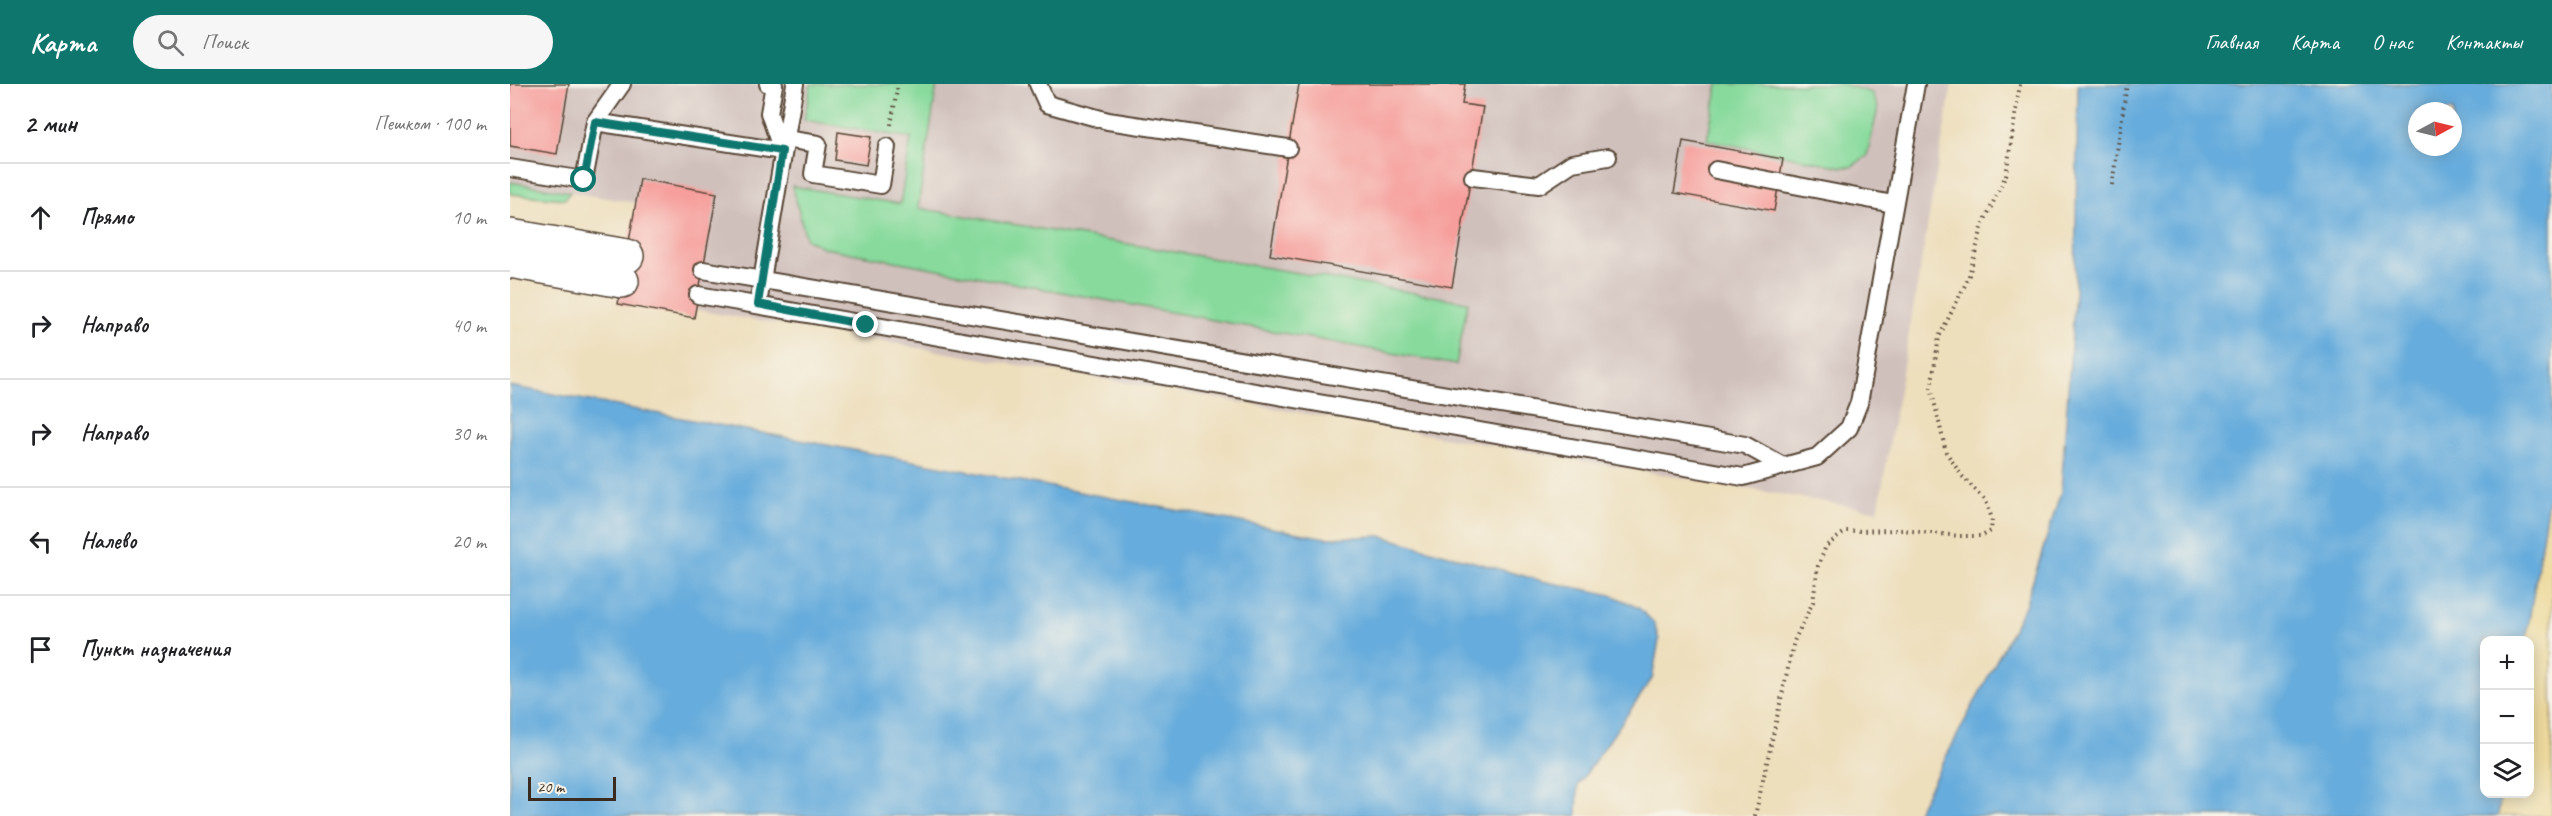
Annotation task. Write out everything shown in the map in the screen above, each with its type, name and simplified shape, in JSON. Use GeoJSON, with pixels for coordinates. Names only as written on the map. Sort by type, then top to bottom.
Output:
{"type":"FeatureCollection","features":[{"type":"Feature","properties":{"kind":"street"},"geometry":{"type":"LineString","coordinates":[[510,236],[624,268],[510,261]]}},
{"type":"Feature","properties":{"kind":"lane"},"geometry":{"type":"LineString","coordinates":[[510,168],[584,180],[595,122],[622,84]]}},
{"type":"Feature","properties":{"kind":"lane"},"geometry":{"type":"LineString","coordinates":[[758,304],[793,92],[771,84],[769,113],[784,145]]}},
{"type":"Feature","properties":{"kind":"lane"},"geometry":{"type":"LineString","coordinates":[[1038,84],[1047,104],[1108,121],[1288,148]]}},
{"type":"Feature","properties":{"kind":"lane"},"geometry":{"type":"LineString","coordinates":[[698,295],[1743,477],[1817,457],[1849,428],[1859,403],[1916,84]]}},
{"type":"Feature","properties":{"kind":"lane"},"geometry":{"type":"LineString","coordinates":[[595,122],[784,145],[818,144],[813,174],[881,184],[888,147]]}},
{"type":"Feature","properties":{"kind":"lane"},"geometry":{"type":"LineString","coordinates":[[1473,177],[1539,185],[1572,163],[1608,157]]}},
{"type":"Feature","properties":{"kind":"lane"},"geometry":{"type":"LineString","coordinates":[[1716,170],[1893,204]]}},
{"type":"Feature","properties":{"kind":"lane"},"geometry":{"type":"LineString","coordinates":[[703,270],[1744,445],[1783,466]]}},
{"type":"Feature","properties":{"kind":"path"},"geometry":{"type":"LineString","coordinates":[[888,147],[898,84]]}},
{"type":"Feature","properties":{"kind":"path"},"geometry":{"type":"LineString","coordinates":[[1755,816],[1794,641],[1814,602],[1818,566],[1826,546],[1846,531],[1902,530],[1960,536],[1982,536],[1991,531],[1992,519],[1986,501],[1961,475],[1946,452],[1931,388],[1939,337],[1968,279],[1983,224],[2006,175],[2020,84]]}},
{"type":"Feature","properties":{"kind":"path"},"geometry":{"type":"LineString","coordinates":[[2112,184],[2127,84]]}},
{"type":"Feature","properties":{"kind":"shaded area"},"geometry":{"type":"Polygon","coordinates":[[[510,84],[1952,84],[1878,511],[696,310],[694,318],[618,304],[636,203],[510,182],[510,84]]]}},
{"type":"Feature","properties":{"kind":"green space"},"geometry":{"type":"Polygon","coordinates":[[[811,84],[937,84],[918,208],[1468,302],[1456,365],[824,248],[806,239],[792,186],[900,204],[911,138],[804,120],[811,84]]]}},
{"type":"Feature","properties":{"kind":"green space"},"geometry":{"type":"Polygon","coordinates":[[[1718,84],[1843,84],[1872,93],[1878,108],[1867,156],[1851,167],[1842,167],[1707,140],[1718,84]]]}},
{"type":"Feature","properties":{"kind":"green space"},"geometry":{"type":"Polygon","coordinates":[[[510,182],[570,192],[565,199],[510,194],[510,182]]]}},
{"type":"Feature","properties":{"kind":"sand"},"geometry":{"type":"Polygon","coordinates":[[[2552,475],[2552,816],[2498,816],[2500,798],[2534,798],[2534,636],[2527,636],[2552,475]]]}},
{"type":"Feature","properties":{"kind":"water"},"geometry":{"type":"Polygon","coordinates":[[[2078,84],[2552,84],[2552,475],[2527,636],[2480,636],[2480,798],[2500,798],[2498,816],[1915,816],[2025,606],[2061,492],[2075,291],[2078,84]]]}},
{"type":"Feature","properties":{"kind":"water"},"geometry":{"type":"Polygon","coordinates":[[[510,386],[1326,538],[1381,536],[1542,581],[1612,595],[1639,608],[1654,623],[1659,640],[1652,679],[1578,785],[1577,816],[510,816],[510,386]]]}},
{"type":"Feature","properties":{"kind":"building"},"geometry":{"type":"Polygon","coordinates":[[[510,84],[569,84],[557,154],[510,146],[510,84]]]}},
{"type":"Feature","properties":{"kind":"building"},"geometry":{"type":"Polygon","coordinates":[[[1299,84],[1465,84],[1462,104],[1483,107],[1452,287],[1270,255],[1299,84]]]}},
{"type":"Feature","properties":{"kind":"building"},"geometry":{"type":"Polygon","coordinates":[[[838,132],[871,137],[866,165],[835,160],[838,132]]]}},
{"type":"Feature","properties":{"kind":"building"},"geometry":{"type":"Polygon","coordinates":[[[1683,141],[1783,159],[1774,211],[1674,193],[1683,141]]]}},
{"type":"Feature","properties":{"kind":"building"},"geometry":{"type":"Polygon","coordinates":[[[640,179],[717,193],[694,318],[618,304],[640,179]]]}},
{"type":"Feature","properties":{"kind":"route"},"geometry":{"type":"LineString","coordinates":[[584,180],[595,122],[782,151],[758,304],[866,325]]}}]}
